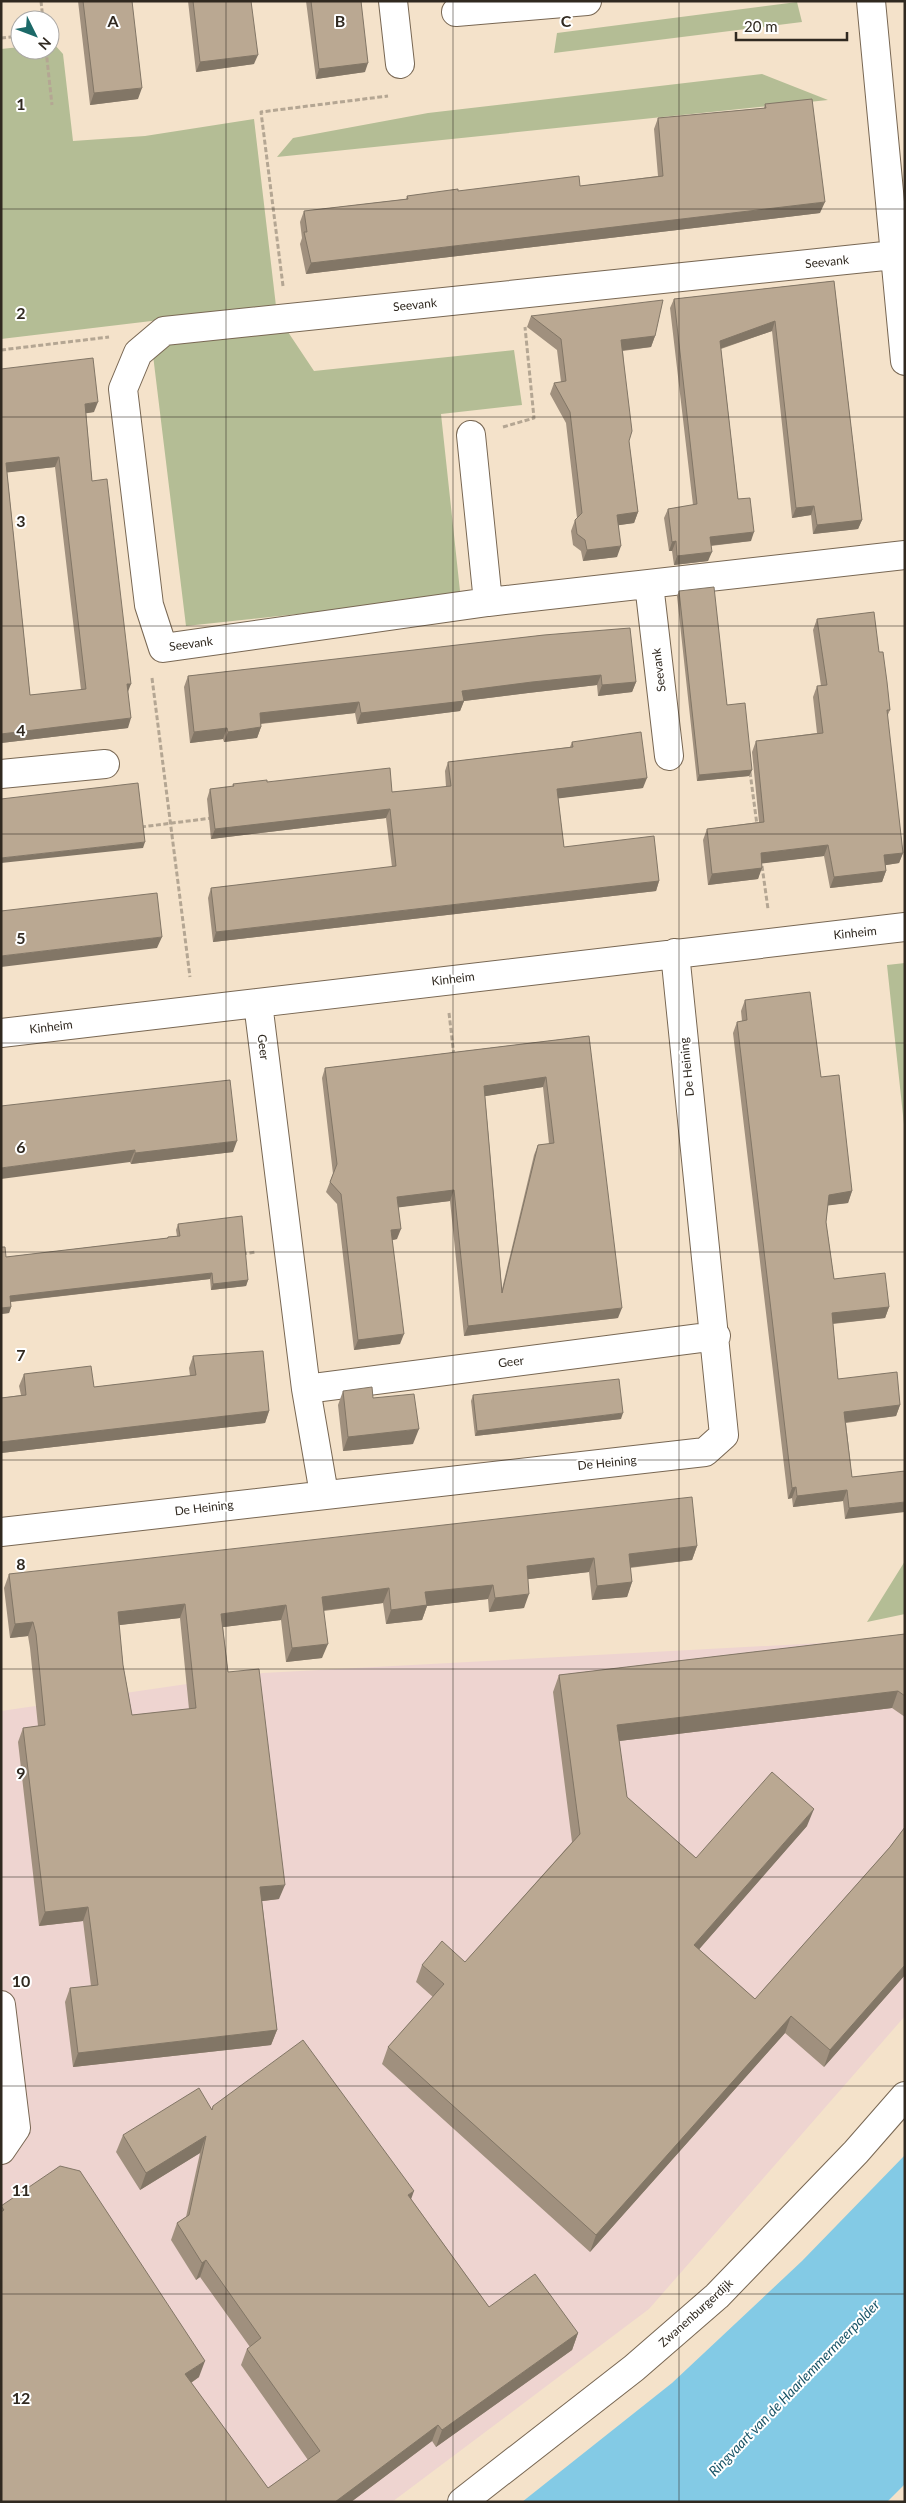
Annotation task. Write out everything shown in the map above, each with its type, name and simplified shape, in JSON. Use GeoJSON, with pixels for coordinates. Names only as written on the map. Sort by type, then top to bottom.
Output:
{"type":"FeatureCollection","features":[{"type":"Feature","properties":{"kind":"street"},"geometry":{"type":"LineString","coordinates":[[394,1],[400,64]]}},
{"type":"Feature","properties":{"kind":"street"},"geometry":{"type":"LineString","coordinates":[[456,12],[587,1]]}},
{"type":"Feature","properties":{"kind":"street"},"geometry":{"type":"LineString","coordinates":[[871,1],[905,361]]}},
{"type":"Feature","properties":{"kind":"street","name":"Seevank"},"geometry":{"type":"LineString","coordinates":[[894,255],[164,331],[138,354],[123,389],[149,605],[163,648],[488,602],[905,555]]}},
{"type":"Feature","properties":{"kind":"street"},"geometry":{"type":"LineString","coordinates":[[471,435],[488,602]]}},
{"type":"Feature","properties":{"kind":"street","name":"Seevank"},"geometry":{"type":"LineString","coordinates":[[649,584],[669,756]]}},
{"type":"Feature","properties":{"kind":"street"},"geometry":{"type":"LineString","coordinates":[[1,774],[105,764]]}},
{"type":"Feature","properties":{"kind":"street","name":"Kinheim"},"geometry":{"type":"LineString","coordinates":[[1,1033],[675,953],[905,928]]}},
{"type":"Feature","properties":{"kind":"street","name":"De Heining"},"geometry":{"type":"LineString","coordinates":[[1,1532],[705,1452],[724,1435],[716,1336],[675,953]]}},
{"type":"Feature","properties":{"kind":"street","name":"Geer"},"geometry":{"type":"LineString","coordinates":[[258,1003],[306,1389],[324,1494]]}},
{"type":"Feature","properties":{"kind":"street","name":"Geer"},"geometry":{"type":"LineString","coordinates":[[306,1389],[716,1336]]}},
{"type":"Feature","properties":{"kind":"street"},"geometry":{"type":"LineString","coordinates":[[1,2005],[16,2128],[1,2150]]}},
{"type":"Feature","properties":{"kind":"street","name":"Zwanenburgerdijk"},"geometry":{"type":"LineString","coordinates":[[462,2502],[634,2368],[717,2296],[856,2152],[905,2096]]}},
{"type":"Feature","properties":{"kind":"path"},"geometry":{"type":"LineString","coordinates":[[47,60],[52,105]]}},
{"type":"Feature","properties":{"kind":"path"},"geometry":{"type":"LineString","coordinates":[[288,318],[261,112],[408,93],[400,64]]}},
{"type":"Feature","properties":{"kind":"path"},"geometry":{"type":"LineString","coordinates":[[471,435],[534,418],[521,294]]}},
{"type":"Feature","properties":{"kind":"path"},"geometry":{"type":"LineString","coordinates":[[1,350],[108,337],[138,354]]}},
{"type":"Feature","properties":{"kind":"path"},"geometry":{"type":"LineString","coordinates":[[163,648],[150,662],[194,1010]]}},
{"type":"Feature","properties":{"kind":"path"},"geometry":{"type":"LineString","coordinates":[[749,765],[758,834]]}},
{"type":"Feature","properties":{"kind":"path"},"geometry":{"type":"LineString","coordinates":[[133,828],[220,818]]}},
{"type":"Feature","properties":{"kind":"path"},"geometry":{"type":"LineString","coordinates":[[762,864],[772,942]]}},
{"type":"Feature","properties":{"kind":"path"},"geometry":{"type":"LineString","coordinates":[[444,980],[454,1059]]}},
{"type":"Feature","properties":{"kind":"path"},"geometry":{"type":"LineString","coordinates":[[239,1254],[288,1248]]}},
{"type":"Feature","properties":{"kind":"shaded area"},"geometry":{"type":"Polygon","coordinates":[[[905,1633],[905,2016],[649,2309],[392,2502],[1,2502],[1,1711],[263,1673],[895,1639],[905,1633]]]}},
{"type":"Feature","properties":{"kind":"green space"},"geometry":{"type":"Polygon","coordinates":[[[797,2],[802,22],[554,53],[557,33],[797,2]]]}},
{"type":"Feature","properties":{"kind":"green space"},"geometry":{"type":"Polygon","coordinates":[[[10,48],[10,60],[60,60],[60,51],[63,54],[73,141],[145,136],[254,119],[276,306],[1,339],[1,49],[10,48]]]}},
{"type":"Feature","properties":{"kind":"green space"},"geometry":{"type":"Polygon","coordinates":[[[762,74],[828,100],[277,157],[293,138],[428,113],[762,74]]]}},
{"type":"Feature","properties":{"kind":"green space"},"geometry":{"type":"Polygon","coordinates":[[[288,332],[314,371],[514,350],[522,405],[441,414],[460,591],[447,598],[186,626],[152,347],[288,332]]]}},
{"type":"Feature","properties":{"kind":"green space"},"geometry":{"type":"Polygon","coordinates":[[[905,963],[905,1134],[887,965],[905,963]]]}},
{"type":"Feature","properties":{"kind":"green space"},"geometry":{"type":"Polygon","coordinates":[[[905,1561],[905,1614],[867,1622],[905,1561]]]}},
{"type":"Feature","properties":{"kind":"water","name":"Ringvaart van de Haarlemmermeerpolder"},"geometry":{"type":"Polygon","coordinates":[[[905,2155],[905,2484],[887,2502],[522,2502],[672,2383],[802,2261],[905,2155]]]}},
{"type":"Feature","properties":{"kind":"building"},"geometry":{"type":"Polygon","coordinates":[[[83,1],[132,1],[142,88],[94,93],[83,1]]]}},
{"type":"Feature","properties":{"kind":"building"},"geometry":{"type":"Polygon","coordinates":[[[193,1],[251,1],[258,55],[200,62],[193,1]]]}},
{"type":"Feature","properties":{"kind":"building"},"geometry":{"type":"Polygon","coordinates":[[[311,1],[361,1],[368,63],[319,69],[311,1]]]}},
{"type":"Feature","properties":{"kind":"building"},"geometry":{"type":"Polygon","coordinates":[[[812,99],[825,202],[311,263],[304,232],[307,232],[304,211],[408,199],[407,196],[458,189],[458,191],[579,176],[580,186],[663,176],[658,118],[766,108],[765,104],[812,99]]]}},
{"type":"Feature","properties":{"kind":"building"},"geometry":{"type":"Polygon","coordinates":[[[834,281],[862,520],[817,525],[814,506],[796,508],[775,321],[720,341],[738,499],[750,498],[754,532],[710,537],[712,552],[677,556],[676,541],[672,542],[668,509],[697,504],[674,299],[834,281]]]}},
{"type":"Feature","properties":{"kind":"building"},"geometry":{"type":"Polygon","coordinates":[[[663,300],[655,336],[621,340],[632,431],[629,441],[638,512],[617,515],[621,546],[587,550],[585,540],[577,534],[575,520],[582,513],[570,412],[554,383],[566,381],[561,339],[531,316],[663,300]]]}},
{"type":"Feature","properties":{"kind":"building"},"geometry":{"type":"Polygon","coordinates":[[[93,358],[98,402],[85,404],[92,481],[107,479],[131,684],[127,684],[131,718],[1,734],[1,369],[93,358]],[[59,457],[6,463],[30,695],[86,689],[59,457]]]}},
{"type":"Feature","properties":{"kind":"building"},"geometry":{"type":"Polygon","coordinates":[[[714,587],[727,705],[745,703],[752,770],[699,775],[679,591],[714,587]]]}},
{"type":"Feature","properties":{"kind":"building"},"geometry":{"type":"Polygon","coordinates":[[[874,612],[879,652],[883,652],[887,682],[890,710],[887,710],[903,853],[884,855],[886,871],[834,877],[828,845],[761,853],[762,868],[712,874],[707,829],[764,822],[756,741],[823,733],[817,686],[827,685],[817,619],[874,612]]]}},
{"type":"Feature","properties":{"kind":"building"},"geometry":{"type":"Polygon","coordinates":[[[630,628],[636,682],[602,685],[601,675],[532,682],[462,691],[464,701],[361,713],[359,702],[260,713],[261,727],[228,732],[227,728],[194,732],[188,676],[544,635],[630,628]]]}},
{"type":"Feature","properties":{"kind":"building"},"geometry":{"type":"Polygon","coordinates":[[[641,732],[647,778],[557,789],[564,847],[654,836],[659,881],[216,932],[211,888],[396,866],[390,809],[215,829],[210,789],[267,780],[267,782],[390,768],[392,792],[451,786],[448,762],[573,747],[572,742],[641,732]]]}},
{"type":"Feature","properties":{"kind":"building"},"geometry":{"type":"Polygon","coordinates":[[[138,783],[145,842],[1,858],[1,799],[138,783]]]}},
{"type":"Feature","properties":{"kind":"building"},"geometry":{"type":"Polygon","coordinates":[[[157,893],[162,937],[1,956],[1,911],[157,893]]]}},
{"type":"Feature","properties":{"kind":"building"},"geometry":{"type":"Polygon","coordinates":[[[810,992],[821,1077],[839,1075],[852,1191],[829,1195],[826,1222],[834,1279],[885,1273],[889,1307],[832,1313],[838,1379],[897,1372],[900,1405],[844,1412],[852,1477],[905,1471],[905,1502],[849,1508],[847,1490],[797,1496],[796,1487],[792,1488],[737,1022],[747,1020],[745,1000],[810,992]]]}},
{"type":"Feature","properties":{"kind":"building"},"geometry":{"type":"Polygon","coordinates":[[[589,1036],[622,1308],[468,1326],[454,1190],[397,1197],[401,1229],[391,1230],[404,1334],[358,1340],[341,1194],[330,1182],[337,1164],[325,1068],[589,1036]],[[546,1077],[484,1086],[502,1293],[538,1145],[554,1143],[546,1077]]]}},
{"type":"Feature","properties":{"kind":"building"},"geometry":{"type":"Polygon","coordinates":[[[230,1080],[237,1141],[135,1153],[135,1150],[1,1168],[1,1106],[230,1080]]]}},
{"type":"Feature","properties":{"kind":"building"},"geometry":{"type":"Polygon","coordinates":[[[242,1216],[248,1280],[213,1284],[212,1273],[10,1296],[11,1307],[1,1308],[1,1247],[5,1247],[6,1257],[168,1238],[180,1236],[178,1224],[242,1216]]]}},
{"type":"Feature","properties":{"kind":"building"},"geometry":{"type":"Polygon","coordinates":[[[263,1351],[269,1411],[1,1442],[1,1398],[26,1395],[24,1374],[91,1366],[94,1387],[196,1375],[193,1356],[263,1351]]]}},
{"type":"Feature","properties":{"kind":"building"},"geometry":{"type":"Polygon","coordinates":[[[619,1379],[623,1413],[477,1431],[473,1395],[619,1379]]]}},
{"type":"Feature","properties":{"kind":"building"},"geometry":{"type":"Polygon","coordinates":[[[372,1387],[373,1398],[414,1394],[419,1429],[348,1437],[343,1391],[372,1387]]]}},
{"type":"Feature","properties":{"kind":"building"},"geometry":{"type":"Polygon","coordinates":[[[692,1497],[697,1546],[629,1554],[632,1582],[597,1586],[594,1558],[527,1566],[529,1594],[495,1598],[493,1585],[425,1592],[427,1605],[391,1610],[389,1588],[322,1597],[328,1644],[292,1648],[286,1605],[221,1614],[228,1672],[259,1669],[285,1885],[260,1887],[277,2030],[78,2053],[70,1988],[98,1985],[88,1907],[45,1912],[23,1728],[45,1725],[36,1634],[33,1622],[15,1624],[9,1574],[692,1497]],[[185,1604],[118,1612],[123,1665],[132,1715],[196,1708],[185,1604]]]}},
{"type":"Feature","properties":{"kind":"building"},"geometry":{"type":"Polygon","coordinates":[[[905,1634],[905,1696],[898,1691],[617,1725],[627,1797],[696,1858],[772,1772],[814,1809],[694,1945],[755,1999],[890,1847],[905,1827],[905,1965],[830,2050],[791,2016],[596,2235],[388,2047],[444,1984],[422,1965],[442,1941],[465,1962],[580,1834],[559,1675],[905,1634]]]}},
{"type":"Feature","properties":{"kind":"building"},"geometry":{"type":"Polygon","coordinates":[[[303,2040],[414,2191],[408,2195],[489,2307],[535,2274],[578,2333],[442,2430],[438,2425],[335,2502],[1,2502],[1,2212],[4,2210],[1,2206],[60,2166],[80,2171],[205,2361],[185,2374],[268,2488],[320,2451],[247,2349],[261,2338],[206,2260],[202,2263],[177,2223],[189,2215],[206,2136],[146,2173],[123,2135],[199,2088],[212,2110],[213,2106],[303,2040]]]}}]}
